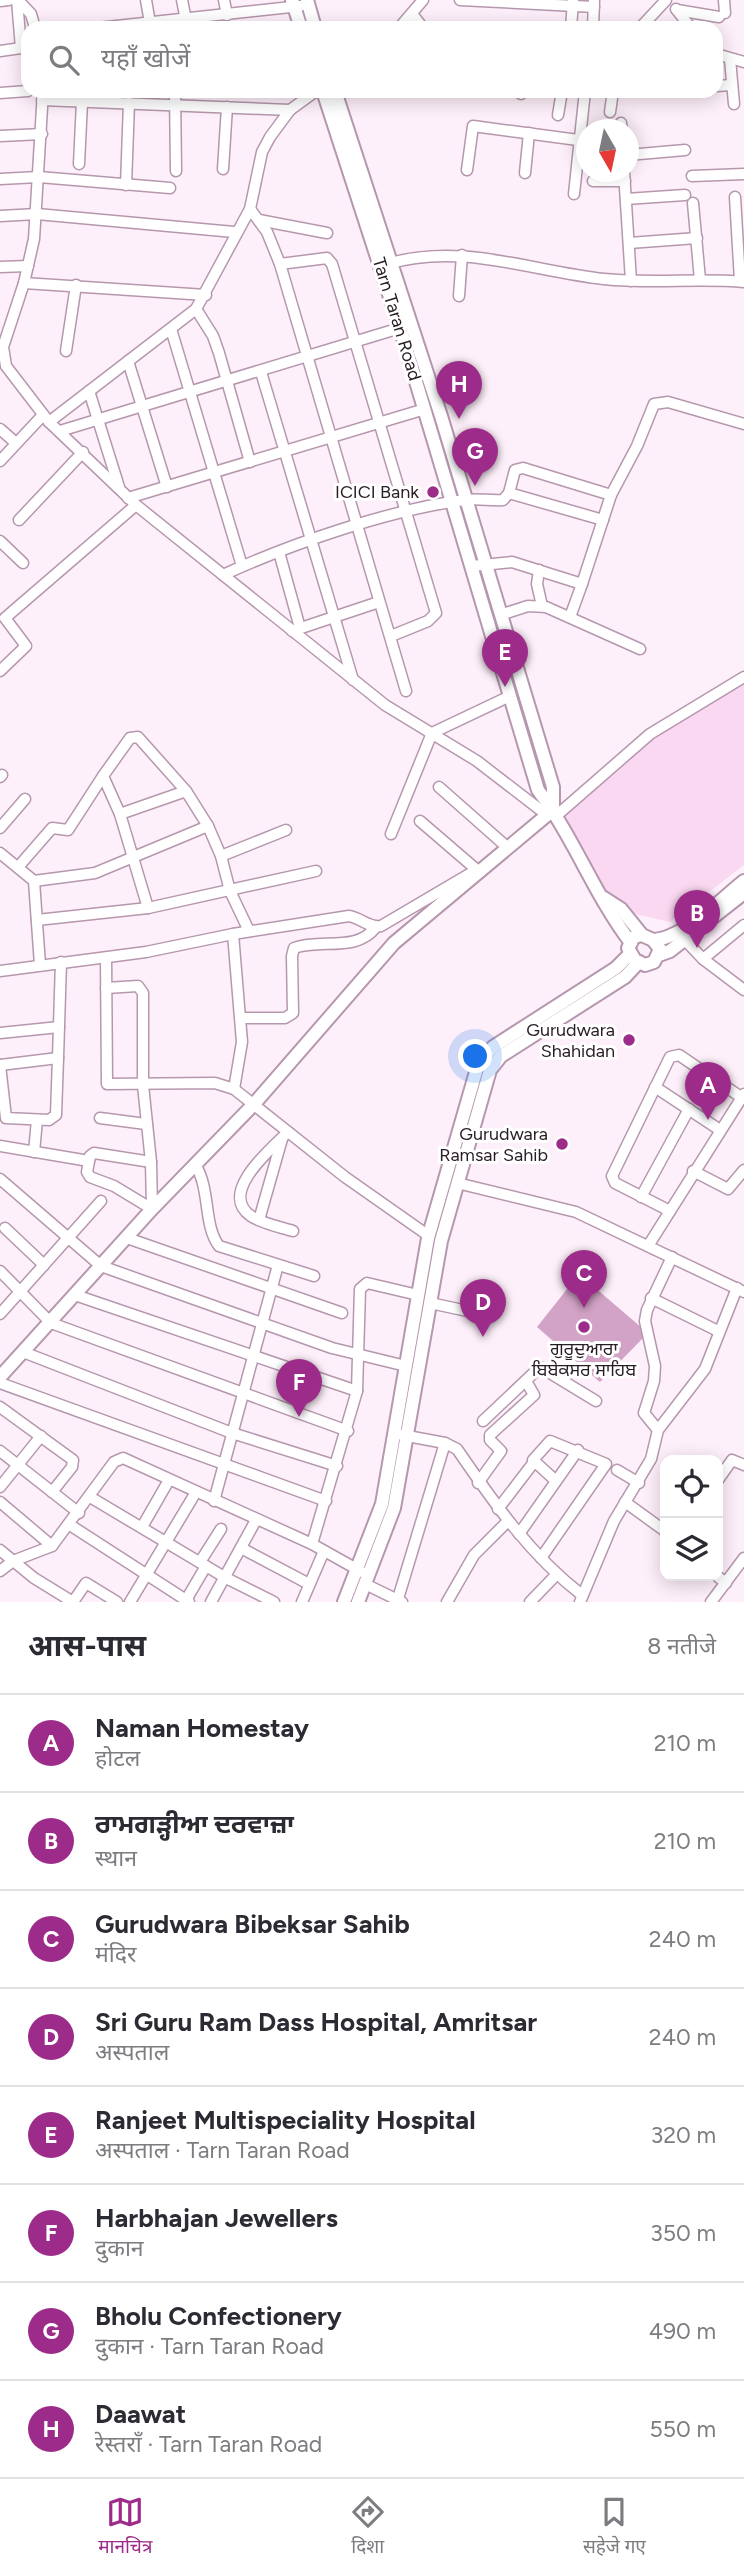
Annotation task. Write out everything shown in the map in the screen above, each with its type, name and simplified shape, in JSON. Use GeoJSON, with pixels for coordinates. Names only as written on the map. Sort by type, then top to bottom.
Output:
{"type":"FeatureCollection","features":[{"type":"Feature","properties":{"kind":"main road"},"geometry":{"type":"LineString","coordinates":[[307,2],[313,21]]}},
{"type":"Feature","properties":{"kind":"main road"},"geometry":{"type":"LineString","coordinates":[[293,3],[299,21]]}},
{"type":"Feature","properties":{"kind":"main road","name":"Tarn Taran Road"},"geometry":{"type":"LineString","coordinates":[[326,98],[386,264],[487,563],[553,787],[552,814]]}},
{"type":"Feature","properties":{"kind":"main road","name":"Tarn Taran Road"},"geometry":{"type":"LineString","coordinates":[[337,98],[386,264],[401,328],[538,790],[552,814]]}},
{"type":"Feature","properties":{"kind":"main road"},"geometry":{"type":"LineString","coordinates":[[0,1377],[152,1209],[254,1104],[394,943],[482,867],[552,814],[604,898],[621,909],[645,965],[670,951],[744,893]]}},
{"type":"Feature","properties":{"kind":"main road"},"geometry":{"type":"LineString","coordinates":[[358,1602],[400,1434],[419,1329],[418,1295],[429,1236],[478,1065],[492,1047],[616,968],[639,947],[666,939],[678,932],[744,881]]}},
{"type":"Feature","properties":{"kind":"main road"},"geometry":{"type":"LineString","coordinates":[[639,947],[660,949],[659,955]]}},
{"type":"Feature","properties":{"kind":"main road"},"geometry":{"type":"LineString","coordinates":[[400,1434],[406,1366],[430,1303],[441,1241],[490,1070],[501,1056],[625,977],[639,947]]}},
{"type":"Feature","properties":{"kind":"main road"},"geometry":{"type":"LineString","coordinates":[[344,1602],[363,1576]]}},
{"type":"Feature","properties":{"kind":"street"},"geometry":{"type":"LineString","coordinates":[[0,1],[9,0]]}},
{"type":"Feature","properties":{"kind":"street"},"geometry":{"type":"LineString","coordinates":[[17,0],[31,14],[33,21]]}},
{"type":"Feature","properties":{"kind":"street"},"geometry":{"type":"LineString","coordinates":[[17,0],[21,24]]}},
{"type":"Feature","properties":{"kind":"street"},"geometry":{"type":"LineString","coordinates":[[146,0],[150,21]]}},
{"type":"Feature","properties":{"kind":"street"},"geometry":{"type":"LineString","coordinates":[[182,0],[186,20],[307,2]]}},
{"type":"Feature","properties":{"kind":"street"},"geometry":{"type":"LineString","coordinates":[[224,0],[227,15]]}},
{"type":"Feature","properties":{"kind":"street"},"geometry":{"type":"LineString","coordinates":[[407,21],[423,0]]}},
{"type":"Feature","properties":{"kind":"street"},"geometry":{"type":"LineString","coordinates":[[460,0],[594,3],[593,21]]}},
{"type":"Feature","properties":{"kind":"street"},"geometry":{"type":"LineString","coordinates":[[647,21],[668,0],[686,21]]}},
{"type":"Feature","properties":{"kind":"street"},"geometry":{"type":"LineString","coordinates":[[677,10],[722,15],[724,0]]}},
{"type":"Feature","properties":{"kind":"street"},"geometry":{"type":"LineString","coordinates":[[572,21],[573,3]]}},
{"type":"Feature","properties":{"kind":"street"},"geometry":{"type":"LineString","coordinates":[[413,15],[418,21]]}},
{"type":"Feature","properties":{"kind":"street"},"geometry":{"type":"LineString","coordinates":[[0,51],[21,48]]}},
{"type":"Feature","properties":{"kind":"street"},"geometry":{"type":"LineString","coordinates":[[723,56],[744,62]]}},
{"type":"Feature","properties":{"kind":"street"},"geometry":{"type":"LineString","coordinates":[[730,59],[734,104]]}},
{"type":"Feature","properties":{"kind":"street"},"geometry":{"type":"LineString","coordinates":[[723,86],[732,85]]}},
{"type":"Feature","properties":{"kind":"street"},"geometry":{"type":"LineString","coordinates":[[0,93],[21,92]]}},
{"type":"Feature","properties":{"kind":"street"},"geometry":{"type":"LineString","coordinates":[[43,98],[37,214],[29,266],[3,356],[6,366],[46,419],[132,502],[296,629],[384,705],[477,761],[552,814],[650,734],[744,677]]}},
{"type":"Feature","properties":{"kind":"street"},"geometry":{"type":"LineString","coordinates":[[56,98],[82,102],[290,110]]}},
{"type":"Feature","properties":{"kind":"street"},"geometry":{"type":"LineString","coordinates":[[176,98],[176,171]]}},
{"type":"Feature","properties":{"kind":"street"},"geometry":{"type":"LineString","coordinates":[[0,461],[16,443],[46,419],[89,391],[195,309],[205,295],[234,232],[250,209],[262,152],[280,121],[306,98]]}},
{"type":"Feature","properties":{"kind":"street"},"geometry":{"type":"LineString","coordinates":[[558,115],[561,98]]}},
{"type":"Feature","properties":{"kind":"street"},"geometry":{"type":"LineString","coordinates":[[581,119],[584,98]]}},
{"type":"Feature","properties":{"kind":"street"},"geometry":{"type":"LineString","coordinates":[[610,112],[612,98]]}},
{"type":"Feature","properties":{"kind":"street"},"geometry":{"type":"LineString","coordinates":[[79,163],[82,102]]}},
{"type":"Feature","properties":{"kind":"street"},"geometry":{"type":"LineString","coordinates":[[126,185],[129,103]]}},
{"type":"Feature","properties":{"kind":"street"},"geometry":{"type":"LineString","coordinates":[[223,169],[227,107]]}},
{"type":"Feature","properties":{"kind":"street"},"geometry":{"type":"LineString","coordinates":[[467,170],[473,126],[576,140]]}},
{"type":"Feature","properties":{"kind":"street"},"geometry":{"type":"LineString","coordinates":[[525,173],[529,133]]}},
{"type":"Feature","properties":{"kind":"street"},"geometry":{"type":"LineString","coordinates":[[0,136],[41,134]]}},
{"type":"Feature","properties":{"kind":"street"},"geometry":{"type":"LineString","coordinates":[[639,154],[685,150]]}},
{"type":"Feature","properties":{"kind":"street"},"geometry":{"type":"LineString","coordinates":[[574,194],[576,167]]}},
{"type":"Feature","properties":{"kind":"street"},"geometry":{"type":"LineString","coordinates":[[692,176],[744,174]]}},
{"type":"Feature","properties":{"kind":"street"},"geometry":{"type":"LineString","coordinates":[[0,179],[39,177],[170,188]]}},
{"type":"Feature","properties":{"kind":"street"},"geometry":{"type":"LineString","coordinates":[[625,182],[631,281]]}},
{"type":"Feature","properties":{"kind":"street"},"geometry":{"type":"LineString","coordinates":[[626,199],[685,195]]}},
{"type":"Feature","properties":{"kind":"street"},"geometry":{"type":"LineString","coordinates":[[386,264],[462,255],[631,281],[742,281],[735,197]]}},
{"type":"Feature","properties":{"kind":"street"},"geometry":{"type":"LineString","coordinates":[[694,203],[700,281]]}},
{"type":"Feature","properties":{"kind":"street"},"geometry":{"type":"LineString","coordinates":[[250,209],[267,232],[280,264],[406,691]]}},
{"type":"Feature","properties":{"kind":"street"},"geometry":{"type":"LineString","coordinates":[[0,216],[37,214],[234,232]]}},
{"type":"Feature","properties":{"kind":"street"},"geometry":{"type":"LineString","coordinates":[[259,220],[327,233]]}},
{"type":"Feature","properties":{"kind":"street"},"geometry":{"type":"LineString","coordinates":[[629,243],[696,238]]}},
{"type":"Feature","properties":{"kind":"street"},"geometry":{"type":"LineString","coordinates":[[459,296],[462,255]]}},
{"type":"Feature","properties":{"kind":"street"},"geometry":{"type":"LineString","coordinates":[[280,264],[327,258],[408,513],[436,613],[428,621],[391,636]]}},
{"type":"Feature","properties":{"kind":"street"},"geometry":{"type":"LineString","coordinates":[[0,267],[29,266]]}},
{"type":"Feature","properties":{"kind":"street"},"geometry":{"type":"LineString","coordinates":[[24,283],[205,295]]}},
{"type":"Feature","properties":{"kind":"street"},"geometry":{"type":"LineString","coordinates":[[66,351],[76,285]]}},
{"type":"Feature","properties":{"kind":"street"},"geometry":{"type":"LineString","coordinates":[[195,309],[213,336],[250,462]]}},
{"type":"Feature","properties":{"kind":"street"},"geometry":{"type":"LineString","coordinates":[[60,431],[401,328]]}},
{"type":"Feature","properties":{"kind":"street"},"geometry":{"type":"LineString","coordinates":[[171,330],[242,566]]}},
{"type":"Feature","properties":{"kind":"street"},"geometry":{"type":"LineString","coordinates":[[128,361],[167,487]]}},
{"type":"Feature","properties":{"kind":"street"},"geometry":{"type":"LineString","coordinates":[[261,372],[353,680]]}},
{"type":"Feature","properties":{"kind":"street"},"geometry":{"type":"LineString","coordinates":[[89,391],[119,489]]}},
{"type":"Feature","properties":{"kind":"street"},"geometry":{"type":"LineString","coordinates":[[570,617],[611,495],[637,446],[654,404],[668,402],[744,424]]}},
{"type":"Feature","properties":{"kind":"street"},"geometry":{"type":"LineString","coordinates":[[0,671],[26,646],[3,620],[132,502],[167,487],[380,425],[425,409]]}},
{"type":"Feature","properties":{"kind":"street"},"geometry":{"type":"LineString","coordinates":[[0,429],[16,443]]}},
{"type":"Feature","properties":{"kind":"street"},"geometry":{"type":"LineString","coordinates":[[19,520],[83,452]]}},
{"type":"Feature","properties":{"kind":"street"},"geometry":{"type":"LineString","coordinates":[[223,575],[311,541],[408,513],[466,499],[503,500],[509,493],[515,470],[523,468],[611,495]]}},
{"type":"Feature","properties":{"kind":"street"},"geometry":{"type":"LineString","coordinates":[[509,493],[603,520]]}},
{"type":"Feature","properties":{"kind":"street"},"geometry":{"type":"LineString","coordinates":[[0,541],[23,564]]}},
{"type":"Feature","properties":{"kind":"street"},"geometry":{"type":"LineString","coordinates":[[279,552],[296,629]]}},
{"type":"Feature","properties":{"kind":"street"},"geometry":{"type":"LineString","coordinates":[[472,566],[512,562],[582,584]]}},
{"type":"Feature","properties":{"kind":"street"},"geometry":{"type":"LineString","coordinates":[[539,570],[537,584],[542,606]]}},
{"type":"Feature","properties":{"kind":"street"},"geometry":{"type":"LineString","coordinates":[[296,629],[379,601]]}},
{"type":"Feature","properties":{"kind":"street"},"geometry":{"type":"LineString","coordinates":[[503,614],[542,606],[640,649]]}},
{"type":"Feature","properties":{"kind":"street"},"geometry":{"type":"LineString","coordinates":[[391,834],[432,733],[510,696]]}},
{"type":"Feature","properties":{"kind":"street"},"geometry":{"type":"LineString","coordinates":[[19,866],[52,828],[68,830],[103,776],[134,736],[186,791],[208,826],[221,856],[230,891],[249,931]]}},
{"type":"Feature","properties":{"kind":"street"},"geometry":{"type":"LineString","coordinates":[[103,776],[120,814],[148,908]]}},
{"type":"Feature","properties":{"kind":"street"},"geometry":{"type":"LineString","coordinates":[[439,787],[508,848]]}},
{"type":"Feature","properties":{"kind":"street"},"geometry":{"type":"LineString","coordinates":[[120,814],[186,791]]}},
{"type":"Feature","properties":{"kind":"street"},"geometry":{"type":"LineString","coordinates":[[0,828],[25,799]]}},
{"type":"Feature","properties":{"kind":"street"},"geometry":{"type":"LineString","coordinates":[[241,1018],[285,1018],[293,1013],[292,956],[295,948],[356,942],[369,936],[376,927],[482,867],[420,821]]}},
{"type":"Feature","properties":{"kind":"street"},"geometry":{"type":"LineString","coordinates":[[34,881],[95,873],[208,826]]}},
{"type":"Feature","properties":{"kind":"street"},"geometry":{"type":"LineString","coordinates":[[221,856],[286,830]]}},
{"type":"Feature","properties":{"kind":"street"},"geometry":{"type":"LineString","coordinates":[[0,853],[34,881],[40,965]]}},
{"type":"Feature","properties":{"kind":"street"},"geometry":{"type":"LineString","coordinates":[[37,920],[148,908],[316,871]]}},
{"type":"Feature","properties":{"kind":"street"},"geometry":{"type":"LineString","coordinates":[[0,971],[106,958],[249,931],[349,916],[376,927]]}},
{"type":"Feature","properties":{"kind":"street"},"geometry":{"type":"LineString","coordinates":[[703,959],[744,925]]}},
{"type":"Feature","properties":{"kind":"street"},"geometry":{"type":"LineString","coordinates":[[233,934],[241,1018],[240,1062],[234,1089]]}},
{"type":"Feature","properties":{"kind":"street"},"geometry":{"type":"LineString","coordinates":[[684,939],[703,959],[744,990]]}},
{"type":"Feature","properties":{"kind":"street"},"geometry":{"type":"LineString","coordinates":[[106,958],[105,1080],[111,1086],[215,1083],[234,1089],[286,1134],[429,1236]]}},
{"type":"Feature","properties":{"kind":"street"},"geometry":{"type":"LineString","coordinates":[[58,1058],[0,1065],[6,1118],[54,1119],[56,1115],[58,1058],[61,962]]}},
{"type":"Feature","properties":{"kind":"street"},"geometry":{"type":"LineString","coordinates":[[106,988],[142,988],[143,1085],[151,1162],[152,1209]]}},
{"type":"Feature","properties":{"kind":"street"},"geometry":{"type":"LineString","coordinates":[[0,1033],[59,1027]]}},
{"type":"Feature","properties":{"kind":"street"},"geometry":{"type":"LineString","coordinates":[[648,1246],[670,1211],[693,1171],[743,1097],[675,1054],[670,1057],[654,1087],[612,1176],[615,1183],[670,1211]]}},
{"type":"Feature","properties":{"kind":"street"},"geometry":{"type":"LineString","coordinates":[[654,1087],[720,1130]]}},
{"type":"Feature","properties":{"kind":"street"},"geometry":{"type":"LineString","coordinates":[[641,1197],[689,1109]]}},
{"type":"Feature","properties":{"kind":"street"},"geometry":{"type":"LineString","coordinates":[[100,1118],[146,1124]]}},
{"type":"Feature","properties":{"kind":"street"},"geometry":{"type":"LineString","coordinates":[[34,1152],[37,1120]]}},
{"type":"Feature","properties":{"kind":"street"},"geometry":{"type":"LineString","coordinates":[[259,1220],[286,1134]]}},
{"type":"Feature","properties":{"kind":"street"},"geometry":{"type":"LineString","coordinates":[[286,1134],[244,1179],[243,1203],[247,1212],[259,1220],[293,1231]]}},
{"type":"Feature","properties":{"kind":"street"},"geometry":{"type":"LineString","coordinates":[[0,1146],[89,1161]]}},
{"type":"Feature","properties":{"kind":"street"},"geometry":{"type":"LineString","coordinates":[[151,1162],[94,1153],[87,1171],[90,1177],[114,1186],[152,1209]]}},
{"type":"Feature","properties":{"kind":"street"},"geometry":{"type":"LineString","coordinates":[[195,1164],[205,1184],[212,1230],[219,1246],[314,1276]]}},
{"type":"Feature","properties":{"kind":"street"},"geometry":{"type":"LineString","coordinates":[[693,1171],[728,1189],[744,1170]]}},
{"type":"Feature","properties":{"kind":"street"},"geometry":{"type":"LineString","coordinates":[[0,1179],[101,1266],[358,1356],[406,1366]]}},
{"type":"Feature","properties":{"kind":"street"},"geometry":{"type":"LineString","coordinates":[[400,1434],[444,1443],[457,1449],[478,1483],[507,1521],[581,1598],[625,1502],[639,1483],[651,1459],[658,1430],[705,1369],[719,1331],[740,1290],[576,1212],[457,1183]]}},
{"type":"Feature","properties":{"kind":"street"},"geometry":{"type":"LineString","coordinates":[[0,1314],[101,1201]]}},
{"type":"Feature","properties":{"kind":"street"},"geometry":{"type":"LineString","coordinates":[[5,1228],[44,1265]]}},
{"type":"Feature","properties":{"kind":"street"},"geometry":{"type":"LineString","coordinates":[[127,1238],[342,1313]]}},
{"type":"Feature","properties":{"kind":"street"},"geometry":{"type":"LineString","coordinates":[[658,1430],[644,1413],[654,1381],[653,1353],[645,1321],[651,1298],[672,1257]]}},
{"type":"Feature","properties":{"kind":"street"},"geometry":{"type":"LineString","coordinates":[[214,1501],[278,1265]]}},
{"type":"Feature","properties":{"kind":"street"},"geometry":{"type":"LineString","coordinates":[[0,1271],[51,1323],[348,1431]]}},
{"type":"Feature","properties":{"kind":"street"},"geometry":{"type":"LineString","coordinates":[[312,1544],[348,1431],[357,1391],[356,1324],[363,1285],[375,1284],[418,1295]]}},
{"type":"Feature","properties":{"kind":"street"},"geometry":{"type":"LineString","coordinates":[[75,1295],[252,1358],[357,1391]]}},
{"type":"Feature","properties":{"kind":"street"},"geometry":{"type":"LineString","coordinates":[[651,1298],[719,1331]]}},
{"type":"Feature","properties":{"kind":"street"},"geometry":{"type":"LineString","coordinates":[[430,1303],[491,1316]]}},
{"type":"Feature","properties":{"kind":"street"},"geometry":{"type":"LineString","coordinates":[[23,1352],[232,1433],[337,1466]]}},
{"type":"Feature","properties":{"kind":"street"},"geometry":{"type":"LineString","coordinates":[[482,1421],[544,1367],[596,1401]]}},
{"type":"Feature","properties":{"kind":"street"},"geometry":{"type":"LineString","coordinates":[[478,1483],[501,1451],[490,1440],[490,1435],[534,1395],[526,1381]]}},
{"type":"Feature","properties":{"kind":"street"},"geometry":{"type":"LineString","coordinates":[[0,1383],[326,1500]]}},
{"type":"Feature","properties":{"kind":"street"},"geometry":{"type":"LineString","coordinates":[[0,1406],[73,1460],[72,1467],[52,1492]]}},
{"type":"Feature","properties":{"kind":"street"},"geometry":{"type":"LineString","coordinates":[[0,1487],[41,1436]]}},
{"type":"Feature","properties":{"kind":"street"},"geometry":{"type":"LineString","coordinates":[[498,1509],[534,1462],[534,1457],[550,1441],[578,1450],[606,1464],[541,1558]]}},
{"type":"Feature","properties":{"kind":"street"},"geometry":{"type":"LineString","coordinates":[[0,1571],[13,1561],[52,1546],[118,1459],[324,1550],[399,1601],[444,1443]]}},
{"type":"Feature","properties":{"kind":"street"},"geometry":{"type":"LineString","coordinates":[[519,1534],[578,1450]]}},
{"type":"Feature","properties":{"kind":"street"},"geometry":{"type":"LineString","coordinates":[[0,1451],[79,1513]]}},
{"type":"Feature","properties":{"kind":"street"},"geometry":{"type":"LineString","coordinates":[[723,1473],[732,1460],[744,1465]]}},
{"type":"Feature","properties":{"kind":"street"},"geometry":{"type":"LineString","coordinates":[[534,1462],[555,1481]]}},
{"type":"Feature","properties":{"kind":"street"},"geometry":{"type":"LineString","coordinates":[[617,1469],[639,1483]]}},
{"type":"Feature","properties":{"kind":"street"},"geometry":{"type":"LineString","coordinates":[[142,1527],[169,1480]]}},
{"type":"Feature","properties":{"kind":"street"},"geometry":{"type":"LineString","coordinates":[[130,1602],[168,1543],[196,1492]]}},
{"type":"Feature","properties":{"kind":"street"},"geometry":{"type":"LineString","coordinates":[[90,1497],[226,1578],[275,1602]]}},
{"type":"Feature","properties":{"kind":"street"},"geometry":{"type":"LineString","coordinates":[[0,1502],[52,1546]]}},
{"type":"Feature","properties":{"kind":"street"},"geometry":{"type":"LineString","coordinates":[[625,1502],[660,1527]]}},
{"type":"Feature","properties":{"kind":"street"},"geometry":{"type":"LineString","coordinates":[[211,1602],[256,1520]]}},
{"type":"Feature","properties":{"kind":"street"},"geometry":{"type":"LineString","coordinates":[[447,1602],[474,1555],[507,1521]]}},
{"type":"Feature","properties":{"kind":"street"},"geometry":{"type":"LineString","coordinates":[[69,1525],[187,1601],[221,1529]]}},
{"type":"Feature","properties":{"kind":"street"},"geometry":{"type":"LineString","coordinates":[[241,1548],[309,1584]]}},
{"type":"Feature","properties":{"kind":"street"},"geometry":{"type":"LineString","coordinates":[[0,1550],[34,1578],[73,1602],[86,1583],[117,1602]]}},
{"type":"Feature","properties":{"kind":"street"},"geometry":{"type":"LineString","coordinates":[[302,1602],[324,1550]]}},
{"type":"Feature","properties":{"kind":"street"},"geometry":{"type":"LineString","coordinates":[[723,1577],[744,1558]]}},
{"type":"Feature","properties":{"kind":"street"},"geometry":{"type":"LineString","coordinates":[[530,1602],[556,1575]]}},
{"type":"Feature","properties":{"kind":"street"},"geometry":{"type":"LineString","coordinates":[[711,1602],[720,1581]]}},
{"type":"Feature","properties":{"kind":"shaded area"},"geometry":{"type":"Polygon","coordinates":[[[744,679],[744,865],[670,922],[622,911],[591,880],[562,810],[696,707],[744,679]]]}},
{"type":"Feature","properties":{"kind":"shaded area"},"geometry":{"type":"Polygon","coordinates":[[[579,1274],[642,1328],[644,1337],[600,1382],[537,1327],[579,1274]]]}},
{"type":"Feature","properties":{"kind":"place","name":"Daawat"},"geometry":{"type":"Point","coordinates":[459,419]}},
{"type":"Feature","properties":{"kind":"place","name":"Bholu Confectionery"},"geometry":{"type":"Point","coordinates":[475,486]}},
{"type":"Feature","properties":{"kind":"place","name":"ICICI Bank"},"geometry":{"type":"Point","coordinates":[433,492]}},
{"type":"Feature","properties":{"kind":"place","name":"Ranjeet Multispeciality Hospital"},"geometry":{"type":"Point","coordinates":[505,687]}},
{"type":"Feature","properties":{"kind":"place","name":"ਰਾਮਗੜ੍ਹੀਆ ਦਰਵਾਜ਼ਾ"},"geometry":{"type":"Point","coordinates":[697,948]}},
{"type":"Feature","properties":{"kind":"place","name":"Gurudwara Shahidan"},"geometry":{"type":"Point","coordinates":[629,1040]}},
{"type":"Feature","properties":{"kind":"place","name":"Naman Homestay"},"geometry":{"type":"Point","coordinates":[708,1120]}},
{"type":"Feature","properties":{"kind":"place","name":"Gurudwara Ramsar Sahib"},"geometry":{"type":"Point","coordinates":[562,1144]}},
{"type":"Feature","properties":{"kind":"place","name":"Gurudwara Bibeksar Sahib"},"geometry":{"type":"Point","coordinates":[584,1308]}},
{"type":"Feature","properties":{"kind":"place","name":"ਗੁਰੂਦੁਆਰਾ ਬਿਬੇਕਸਰ ਸਾਹਿਬ"},"geometry":{"type":"Point","coordinates":[584,1327]}},
{"type":"Feature","properties":{"kind":"place","name":"Sri Guru Ram Dass Hospital, Amritsar"},"geometry":{"type":"Point","coordinates":[483,1337]}},
{"type":"Feature","properties":{"kind":"place","name":"Harbhajan Jewellers"},"geometry":{"type":"Point","coordinates":[299,1417]}}]}
